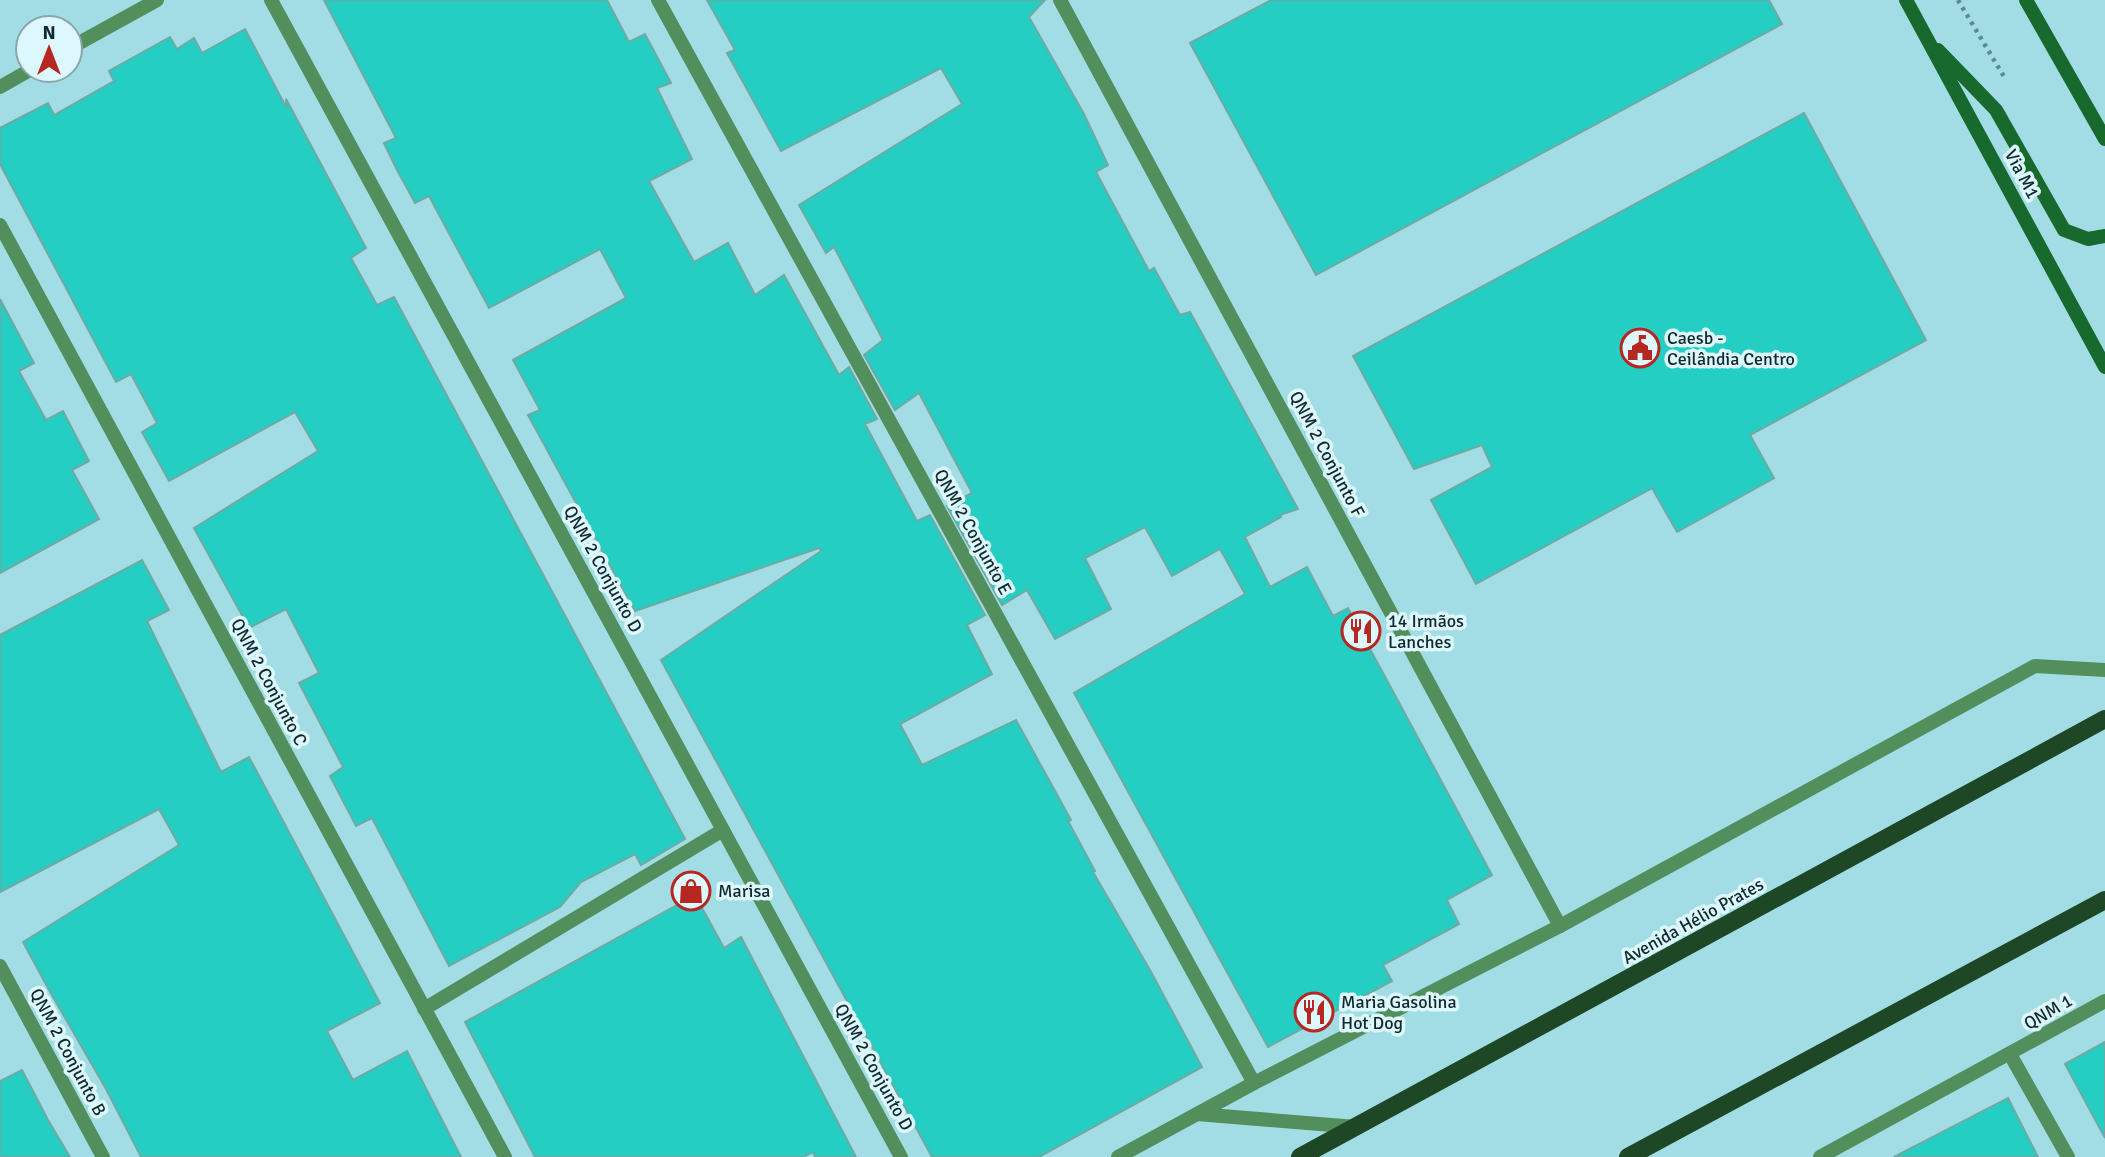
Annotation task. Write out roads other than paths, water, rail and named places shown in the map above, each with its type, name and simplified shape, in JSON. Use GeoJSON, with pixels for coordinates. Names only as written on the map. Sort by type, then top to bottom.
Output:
{"type":"FeatureCollection","features":[{"type":"Feature","properties":{"kind":"main road","name":"Via M1"},"geometry":{"type":"LineString","coordinates":[[1906,0],[2105,367]]}},
{"type":"Feature","properties":{"kind":"main road"},"geometry":{"type":"LineString","coordinates":[[2026,0],[2105,139]]}},
{"type":"Feature","properties":{"kind":"main road"},"geometry":{"type":"LineString","coordinates":[[1926,36],[1996,110],[2064,230],[2088,239],[2105,236]]}},
{"type":"Feature","properties":{"kind":"main road","name":"Avenida Hélio Prates"},"geometry":{"type":"LineString","coordinates":[[1300,1157],[2105,719]]}},
{"type":"Feature","properties":{"kind":"main road"},"geometry":{"type":"LineString","coordinates":[[1628,1157],[2105,900]]}},
{"type":"Feature","properties":{"kind":"street"},"geometry":{"type":"LineString","coordinates":[[84,40],[157,0]]}},
{"type":"Feature","properties":{"kind":"street","name":"QNM 2 Conjunto D"},"geometry":{"type":"LineString","coordinates":[[271,0],[901,1157]]}},
{"type":"Feature","properties":{"kind":"street","name":"QNM 2 Conjunto E"},"geometry":{"type":"LineString","coordinates":[[658,0],[1254,1083]]}},
{"type":"Feature","properties":{"kind":"street","name":"QNM 2 Conjunto F"},"geometry":{"type":"LineString","coordinates":[[1060,0],[1560,926]]}},
{"type":"Feature","properties":{"kind":"street","name":"QNM 2 Conjunto C"},"geometry":{"type":"LineString","coordinates":[[0,225],[505,1157]]}},
{"type":"Feature","properties":{"kind":"street"},"geometry":{"type":"LineString","coordinates":[[1118,1157],[1254,1083],[1560,926],[2035,666],[2105,670]]}},
{"type":"Feature","properties":{"kind":"street"},"geometry":{"type":"LineString","coordinates":[[424,1009],[723,830]]}},
{"type":"Feature","properties":{"kind":"street","name":"QNM 2 Conjunto B"},"geometry":{"type":"LineString","coordinates":[[0,966],[103,1157]]}},
{"type":"Feature","properties":{"kind":"street","name":"QNM 1"},"geometry":{"type":"LineString","coordinates":[[1820,1157],[2011,1056],[2105,1001]]}},
{"type":"Feature","properties":{"kind":"street"},"geometry":{"type":"LineString","coordinates":[[2011,1056],[2068,1157]]}},
{"type":"Feature","properties":{"kind":"street"},"geometry":{"type":"LineString","coordinates":[[1197,1114],[1356,1127]]}},
{"type":"Feature","properties":{"kind":"place","name":"Caesb - Ceilândia Centro"},"geometry":{"type":"Point","coordinates":[1640,348]}},
{"type":"Feature","properties":{"kind":"place","name":"14 Irmãos Lanches"},"geometry":{"type":"Point","coordinates":[1361,631]}},
{"type":"Feature","properties":{"kind":"place","name":"Marisa"},"geometry":{"type":"Point","coordinates":[691,891]}},
{"type":"Feature","properties":{"kind":"place","name":"Maria Gasolina Hot Dog"},"geometry":{"type":"Point","coordinates":[1314,1012]}}]}
